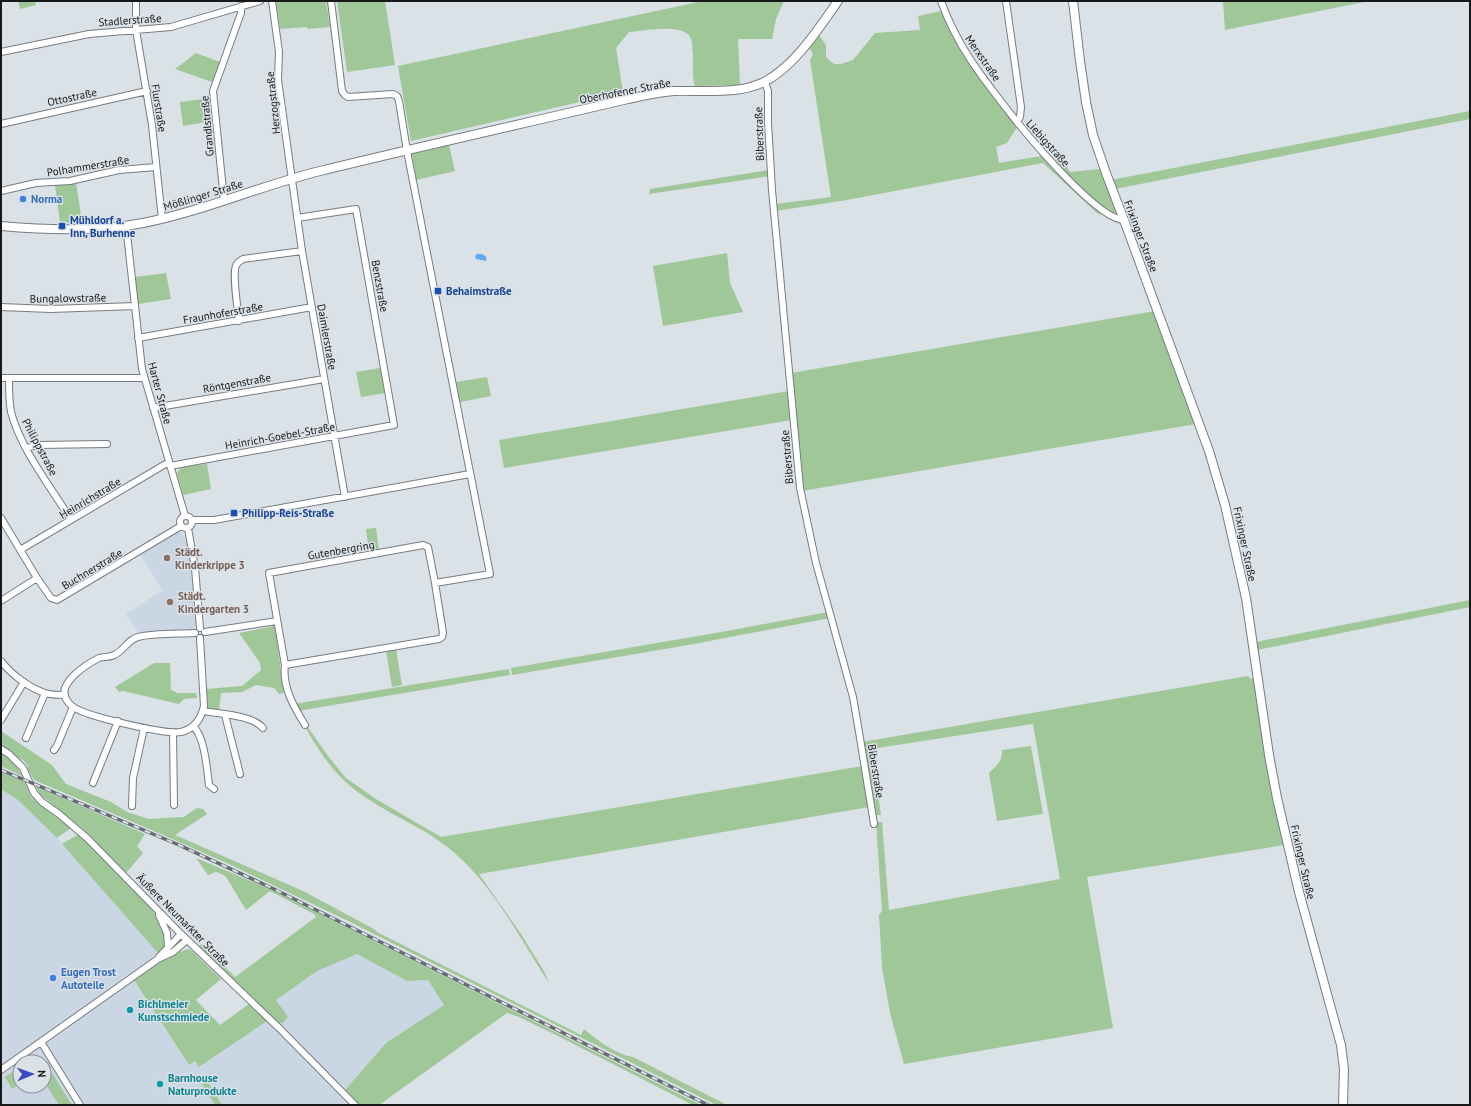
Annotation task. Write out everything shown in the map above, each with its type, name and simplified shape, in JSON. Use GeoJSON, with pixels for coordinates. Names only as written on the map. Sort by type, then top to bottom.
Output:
{"type":"FeatureCollection","features":[{"type":"Feature","properties":{"kind":"street","name":"Flurstraße"},"geometry":{"type":"LineString","coordinates":[[136,1],[136,30],[154,144],[162,219]]}},
{"type":"Feature","properties":{"kind":"street","name":"Stadlerstraße"},"geometry":{"type":"LineString","coordinates":[[1,52],[89,34],[171,27],[260,1]]}},
{"type":"Feature","properties":{"kind":"street","name":"Herzogstraße"},"geometry":{"type":"LineString","coordinates":[[272,1],[279,52],[278,80],[292,179]]}},
{"type":"Feature","properties":{"kind":"street"},"geometry":{"type":"LineString","coordinates":[[331,1],[342,91],[348,97],[393,94],[397,96],[399,101],[407,151],[490,574],[435,583]]}},
{"type":"Feature","properties":{"kind":"street","name":"Oberhofener Straße"},"geometry":{"type":"LineString","coordinates":[[407,151],[648,95],[672,92],[743,89],[765,82],[783,68],[802,49],[838,1]]}},
{"type":"Feature","properties":{"kind":"street","name":"Merxstraße"},"geometry":{"type":"LineString","coordinates":[[941,1],[951,28],[960,44],[1017,122]]}},
{"type":"Feature","properties":{"kind":"street","name":"Liebigstraße"},"geometry":{"type":"LineString","coordinates":[[1006,1],[1021,106],[1020,117],[1017,122],[1048,160],[1068,180],[1110,216],[1124,220]]}},
{"type":"Feature","properties":{"kind":"street","name":"Frixinger Straße"},"geometry":{"type":"LineString","coordinates":[[1073,1],[1080,61],[1090,120],[1106,173],[1209,451],[1226,505],[1246,598],[1269,755],[1277,798],[1299,892],[1341,1045],[1344,1070],[1343,1105]]}},
{"type":"Feature","properties":{"kind":"street","name":"Grandlstraße"},"geometry":{"type":"LineString","coordinates":[[224,200],[213,91],[241,13],[241,6]]}},
{"type":"Feature","properties":{"kind":"street","name":"Biberstraße"},"geometry":{"type":"LineString","coordinates":[[765,82],[768,91],[768,123],[772,190],[800,488],[814,557],[860,732],[874,824]]}},
{"type":"Feature","properties":{"kind":"street","name":"Ottostraße"},"geometry":{"type":"LineString","coordinates":[[1,124],[146,91]]}},
{"type":"Feature","properties":{"kind":"street","name":"Mößlinger Straße"},"geometry":{"type":"LineString","coordinates":[[1,226],[40,229],[71,229],[126,226],[162,219],[318,172],[407,151]]}},
{"type":"Feature","properties":{"kind":"street","name":"Polhammerstraße"},"geometry":{"type":"LineString","coordinates":[[1,191],[36,183],[70,181],[118,170],[156,167]]}},
{"type":"Feature","properties":{"kind":"street","name":"Daimlerstraße"},"geometry":{"type":"LineString","coordinates":[[292,179],[302,251],[345,497]]}},
{"type":"Feature","properties":{"kind":"street","name":"Benzstraße"},"geometry":{"type":"LineString","coordinates":[[297,218],[356,209],[394,425]]}},
{"type":"Feature","properties":{"kind":"street","name":"Harter Straße"},"geometry":{"type":"LineString","coordinates":[[126,226],[138,338],[144,378],[185,516]]}},
{"type":"Feature","properties":{"kind":"street"},"geometry":{"type":"LineString","coordinates":[[238,321],[235,275],[235,267],[238,262],[243,259],[302,251]]}},
{"type":"Feature","properties":{"kind":"street","name":"Bungalowstraße"},"geometry":{"type":"LineString","coordinates":[[1,307],[51,309],[135,306]]}},
{"type":"Feature","properties":{"kind":"street","name":"Fraunhoferstraße"},"geometry":{"type":"LineString","coordinates":[[138,338],[312,307]]}},
{"type":"Feature","properties":{"kind":"street"},"geometry":{"type":"LineString","coordinates":[[1,378],[144,378]]}},
{"type":"Feature","properties":{"kind":"street","name":"Philippstraße"},"geometry":{"type":"LineString","coordinates":[[9,378],[11,410],[27,448],[71,520]]}},
{"type":"Feature","properties":{"kind":"street","name":"Röntgenstraße"},"geometry":{"type":"LineString","coordinates":[[154,408],[324,379]]}},
{"type":"Feature","properties":{"kind":"street","name":"Heinrich-Goebel-Straße"},"geometry":{"type":"LineString","coordinates":[[169,464],[335,437],[394,425]]}},
{"type":"Feature","properties":{"kind":"street"},"geometry":{"type":"LineString","coordinates":[[27,448],[37,445],[107,444]]}},
{"type":"Feature","properties":{"kind":"street","name":"Heinrichstraße"},"geometry":{"type":"LineString","coordinates":[[20,550],[169,464]]}},
{"type":"Feature","properties":{"kind":"street"},"geometry":{"type":"LineString","coordinates":[[64,695],[73,707],[104,718],[144,728],[181,732],[197,723],[203,711],[204,701],[195,568],[184,527],[180,521],[185,516],[190,516],[192,520],[214,520],[470,474]]}},
{"type":"Feature","properties":{"kind":"street","name":"Buchnerstraße"},"geometry":{"type":"LineString","coordinates":[[1,518],[37,578],[51,598],[57,600],[184,527]]}},
{"type":"Feature","properties":{"kind":"street"},"geometry":{"type":"LineString","coordinates":[[184,527],[192,525],[192,520]]}},
{"type":"Feature","properties":{"kind":"street","name":"Gutenbergring"},"geometry":{"type":"LineString","coordinates":[[285,665],[439,639],[442,637],[443,633],[428,547],[423,545],[270,573],[285,665],[286,688],[290,701],[305,725]]}},
{"type":"Feature","properties":{"kind":"street"},"geometry":{"type":"LineString","coordinates":[[1,601],[37,578]]}},
{"type":"Feature","properties":{"kind":"street"},"geometry":{"type":"LineString","coordinates":[[64,695],[68,682],[75,674],[100,658],[113,656],[122,650],[129,641],[135,638],[142,636],[200,633],[277,621]]}},
{"type":"Feature","properties":{"kind":"street"},"geometry":{"type":"LineString","coordinates":[[1,661],[24,682],[45,693],[64,695]]}},
{"type":"Feature","properties":{"kind":"street"},"geometry":{"type":"LineString","coordinates":[[1,720],[24,682]]}},
{"type":"Feature","properties":{"kind":"street"},"geometry":{"type":"LineString","coordinates":[[26,738],[45,693]]}},
{"type":"Feature","properties":{"kind":"street"},"geometry":{"type":"LineString","coordinates":[[54,750],[73,707]]}},
{"type":"Feature","properties":{"kind":"street"},"geometry":{"type":"LineString","coordinates":[[203,711],[255,722],[263,728]]}},
{"type":"Feature","properties":{"kind":"street"},"geometry":{"type":"LineString","coordinates":[[225,715],[240,774]]}},
{"type":"Feature","properties":{"kind":"street"},"geometry":{"type":"LineString","coordinates":[[94,783],[118,722]]}},
{"type":"Feature","properties":{"kind":"street"},"geometry":{"type":"LineString","coordinates":[[193,726],[201,739],[209,785],[214,789]]}},
{"type":"Feature","properties":{"kind":"street"},"geometry":{"type":"LineString","coordinates":[[132,806],[133,778],[144,728]]}},
{"type":"Feature","properties":{"kind":"street"},"geometry":{"type":"LineString","coordinates":[[173,732],[174,805]]}},
{"type":"Feature","properties":{"kind":"street","name":"Äußere Neumarkter Straße"},"geometry":{"type":"LineString","coordinates":[[1,748],[23,768],[34,793],[42,802],[59,814],[87,838],[187,940],[355,1105]]}},
{"type":"Feature","properties":{"kind":"street"},"geometry":{"type":"LineString","coordinates":[[157,910],[167,933],[167,947]]}},
{"type":"Feature","properties":{"kind":"street"},"geometry":{"type":"LineString","coordinates":[[158,959],[167,947],[181,934]]}},
{"type":"Feature","properties":{"kind":"street"},"geometry":{"type":"LineString","coordinates":[[1,1070],[76,1015],[158,959],[173,952],[187,940]]}},
{"type":"Feature","properties":{"kind":"street"},"geometry":{"type":"LineString","coordinates":[[41,1042],[80,1105]]}},
{"type":"Feature","properties":{"kind":"shaded area"},"geometry":{"type":"Polygon","coordinates":[[[180,532],[187,541],[192,561],[196,626],[191,631],[139,634],[126,614],[163,590],[140,555],[180,532]]]}},
{"type":"Feature","properties":{"kind":"shaded area"},"geometry":{"type":"Polygon","coordinates":[[[1,789],[18,800],[60,841],[165,960],[134,980],[189,1065],[195,1061],[199,1067],[267,1021],[348,1105],[1,1105],[1,789]]]}},
{"type":"Feature","properties":{"kind":"shaded area"},"geometry":{"type":"Polygon","coordinates":[[[357,954],[407,981],[428,980],[444,1005],[386,1043],[345,1090],[277,1023],[275,1000],[317,971],[357,954]]]}},
{"type":"Feature","properties":{"kind":"green space"},"geometry":{"type":"Polygon","coordinates":[[[18,1],[35,1],[36,5],[20,9],[18,1]]]}},
{"type":"Feature","properties":{"kind":"green space"},"geometry":{"type":"Polygon","coordinates":[[[276,1],[326,1],[330,27],[280,29],[276,1]]]}},
{"type":"Feature","properties":{"kind":"green space"},"geometry":{"type":"Polygon","coordinates":[[[337,1],[385,1],[395,65],[347,72],[337,1]]]}},
{"type":"Feature","properties":{"kind":"green space"},"geometry":{"type":"Polygon","coordinates":[[[703,1],[784,1],[776,19],[772,39],[738,39],[740,85],[695,86],[693,75],[692,43],[690,37],[686,33],[671,29],[652,29],[629,32],[616,48],[623,92],[411,141],[398,66],[703,1]]]}},
{"type":"Feature","properties":{"kind":"green space"},"geometry":{"type":"Polygon","coordinates":[[[1223,1],[1369,1],[1225,30],[1223,1]]]}},
{"type":"Feature","properties":{"kind":"green space"},"geometry":{"type":"Polygon","coordinates":[[[942,11],[948,27],[965,57],[985,86],[1017,127],[1007,143],[996,147],[999,163],[1041,156],[1083,196],[1108,217],[1097,213],[1043,163],[847,200],[776,211],[775,204],[831,197],[810,60],[813,54],[809,47],[819,35],[826,45],[826,57],[834,64],[841,64],[853,60],[875,33],[920,30],[918,16],[942,11]]]}},
{"type":"Feature","properties":{"kind":"green space"},"geometry":{"type":"Polygon","coordinates":[[[196,53],[220,62],[212,82],[175,69],[196,53]]]}},
{"type":"Feature","properties":{"kind":"green space"},"geometry":{"type":"Polygon","coordinates":[[[210,98],[212,121],[183,126],[180,102],[210,98]]]}},
{"type":"Feature","properties":{"kind":"green space"},"geometry":{"type":"Polygon","coordinates":[[[1470,111],[1470,119],[1115,189],[1111,180],[1470,111]]]}},
{"type":"Feature","properties":{"kind":"green space"},"geometry":{"type":"Polygon","coordinates":[[[449,145],[455,171],[416,180],[412,154],[449,145]]]}},
{"type":"Feature","properties":{"kind":"green space"},"geometry":{"type":"Polygon","coordinates":[[[1062,159],[1070,172],[1100,169],[1117,211],[1115,213],[1110,213],[1083,191],[1051,160],[1062,159]]]}},
{"type":"Feature","properties":{"kind":"green space"},"geometry":{"type":"Polygon","coordinates":[[[769,170],[770,176],[649,194],[650,189],[769,170]]]}},
{"type":"Feature","properties":{"kind":"green space"},"geometry":{"type":"Polygon","coordinates":[[[76,183],[82,222],[60,223],[55,185],[76,183]]]}},
{"type":"Feature","properties":{"kind":"green space"},"geometry":{"type":"Polygon","coordinates":[[[727,253],[730,283],[743,312],[663,326],[653,266],[727,253]]]}},
{"type":"Feature","properties":{"kind":"green space"},"geometry":{"type":"Polygon","coordinates":[[[166,273],[171,299],[138,304],[135,277],[166,273]]]}},
{"type":"Feature","properties":{"kind":"green space"},"geometry":{"type":"Polygon","coordinates":[[[1155,311],[1196,424],[802,491],[791,373],[1155,311]]]}},
{"type":"Feature","properties":{"kind":"green space"},"geometry":{"type":"Polygon","coordinates":[[[380,368],[385,393],[361,397],[356,372],[380,368]]]}},
{"type":"Feature","properties":{"kind":"green space"},"geometry":{"type":"Polygon","coordinates":[[[487,377],[491,396],[460,402],[456,382],[487,377]]]}},
{"type":"Feature","properties":{"kind":"green space"},"geometry":{"type":"Polygon","coordinates":[[[789,391],[792,420],[504,468],[499,440],[789,391]]]}},
{"type":"Feature","properties":{"kind":"green space"},"geometry":{"type":"Polygon","coordinates":[[[207,464],[211,489],[183,495],[177,473],[181,467],[207,464]]]}},
{"type":"Feature","properties":{"kind":"green space"},"geometry":{"type":"Polygon","coordinates":[[[376,528],[379,550],[369,552],[366,529],[376,528]]]}},
{"type":"Feature","properties":{"kind":"green space"},"geometry":{"type":"Polygon","coordinates":[[[1470,600],[1470,607],[1257,650],[1256,642],[1470,600]]]}},
{"type":"Feature","properties":{"kind":"green space"},"geometry":{"type":"Polygon","coordinates":[[[828,612],[830,618],[694,644],[512,675],[511,668],[828,612]]]}},
{"type":"Feature","properties":{"kind":"green space"},"geometry":{"type":"Polygon","coordinates":[[[275,626],[284,693],[279,694],[274,688],[256,685],[242,692],[221,693],[219,711],[205,709],[206,689],[242,686],[261,670],[260,663],[239,633],[275,626]]]}},
{"type":"Feature","properties":{"kind":"green space"},"geometry":{"type":"Polygon","coordinates":[[[396,649],[402,685],[392,687],[386,651],[396,649]]]}},
{"type":"Feature","properties":{"kind":"green space"},"geometry":{"type":"Polygon","coordinates":[[[154,663],[170,663],[171,690],[178,693],[196,693],[197,698],[184,699],[179,704],[123,691],[119,692],[115,687],[154,663]]]}},
{"type":"Feature","properties":{"kind":"green space"},"geometry":{"type":"Polygon","coordinates":[[[509,669],[510,675],[298,711],[294,704],[509,669]]]}},
{"type":"Feature","properties":{"kind":"green space"},"geometry":{"type":"Polygon","coordinates":[[[1248,676],[1251,679],[1254,678],[1284,845],[1087,877],[1113,1028],[904,1064],[890,1013],[882,967],[879,915],[882,911],[876,822],[882,822],[889,910],[1060,879],[1033,724],[871,749],[881,815],[876,815],[874,812],[862,742],[1248,676]]]}},
{"type":"Feature","properties":{"kind":"green space"},"geometry":{"type":"Polygon","coordinates":[[[307,726],[328,756],[346,778],[376,799],[441,837],[863,766],[869,807],[479,874],[521,934],[544,971],[549,983],[508,917],[473,871],[448,847],[424,831],[374,803],[353,788],[337,773],[323,756],[306,728],[307,726]]]}},
{"type":"Feature","properties":{"kind":"green space"},"geometry":{"type":"Polygon","coordinates":[[[1,731],[52,765],[66,784],[111,802],[127,812],[149,819],[184,817],[197,808],[203,809],[207,814],[175,835],[303,891],[377,932],[581,1035],[584,1029],[613,1050],[633,1057],[727,1105],[716,1105],[344,919],[231,865],[34,780],[27,768],[28,766],[23,760],[1,744],[1,731]]]}},
{"type":"Feature","properties":{"kind":"green space"},"geometry":{"type":"Polygon","coordinates":[[[1031,746],[1043,814],[997,821],[989,773],[1000,760],[1002,750],[1031,746]]]}},
{"type":"Feature","properties":{"kind":"green space"},"geometry":{"type":"Polygon","coordinates":[[[1,752],[13,763],[22,776],[1,766],[1,752]]]}},
{"type":"Feature","properties":{"kind":"green space"},"geometry":{"type":"Polygon","coordinates":[[[1,772],[25,782],[31,797],[71,828],[57,838],[18,800],[1,789],[1,772]]]}},
{"type":"Feature","properties":{"kind":"green space"},"geometry":{"type":"Polygon","coordinates":[[[35,786],[145,834],[137,846],[143,853],[126,873],[84,830],[41,795],[35,786]]]}},
{"type":"Feature","properties":{"kind":"green space"},"geometry":{"type":"Polygon","coordinates":[[[77,835],[81,836],[157,916],[164,932],[166,943],[159,954],[62,844],[77,835]]]}},
{"type":"Feature","properties":{"kind":"green space"},"geometry":{"type":"Polygon","coordinates":[[[196,858],[270,889],[701,1105],[693,1105],[556,1035],[519,1017],[507,1013],[379,1105],[360,1105],[345,1090],[386,1043],[444,1005],[428,980],[407,981],[357,954],[317,971],[276,1000],[288,1017],[283,1023],[277,1023],[199,946],[202,944],[235,977],[316,917],[314,914],[270,891],[246,910],[224,875],[216,872],[208,875],[196,858]]]}},
{"type":"Feature","properties":{"kind":"green space"},"geometry":{"type":"Polygon","coordinates":[[[188,949],[192,951],[221,979],[196,1000],[220,1025],[249,1004],[267,1021],[199,1067],[195,1061],[189,1065],[134,980],[153,967],[188,949]]]}},
{"type":"Feature","properties":{"kind":"green space"},"geometry":{"type":"Polygon","coordinates":[[[12,1072],[12,1089],[5,1077],[12,1072]]]}},
{"type":"Feature","properties":{"kind":"green space"},"geometry":{"type":"Polygon","coordinates":[[[52,1073],[72,1105],[59,1105],[52,1094],[52,1073]]]}},
{"type":"Feature","properties":{"kind":"green space"},"geometry":{"type":"Polygon","coordinates":[[[207,1081],[222,1105],[215,1105],[202,1084],[207,1081]]]}},
{"type":"Feature","properties":{"kind":"water"},"geometry":{"type":"Polygon","coordinates":[[[477,254],[484,255],[486,261],[476,259],[475,256],[477,254]]]}},
{"type":"Feature","properties":{"kind":"railway"},"geometry":{"type":"LineString","coordinates":[[1,770],[179,845],[276,890],[708,1105]]}},
{"type":"Feature","properties":{"kind":"place","name":"Norma"},"geometry":{"type":"Point","coordinates":[23,199]}},
{"type":"Feature","properties":{"kind":"place","name":"Mühldorf a. Inn, Burhenne"},"geometry":{"type":"Point","coordinates":[62,226]}},
{"type":"Feature","properties":{"kind":"place","name":"Behaimstraße"},"geometry":{"type":"Point","coordinates":[438,291]}},
{"type":"Feature","properties":{"kind":"place","name":"Philipp-Reis-Straße"},"geometry":{"type":"Point","coordinates":[234,513]}},
{"type":"Feature","properties":{"kind":"place","name":"Städt. Kinderkrippe 3"},"geometry":{"type":"Point","coordinates":[167,558]}},
{"type":"Feature","properties":{"kind":"place","name":"Städt. Kindergarten 3"},"geometry":{"type":"Point","coordinates":[170,602]}},
{"type":"Feature","properties":{"kind":"place","name":"Eugen Trost Autoteile"},"geometry":{"type":"Point","coordinates":[53,978]}},
{"type":"Feature","properties":{"kind":"place","name":"Bichlmeier Kunstschmiede"},"geometry":{"type":"Point","coordinates":[130,1010]}},
{"type":"Feature","properties":{"kind":"place","name":"Barnhouse Naturprodukte"},"geometry":{"type":"Point","coordinates":[160,1084]}}]}
